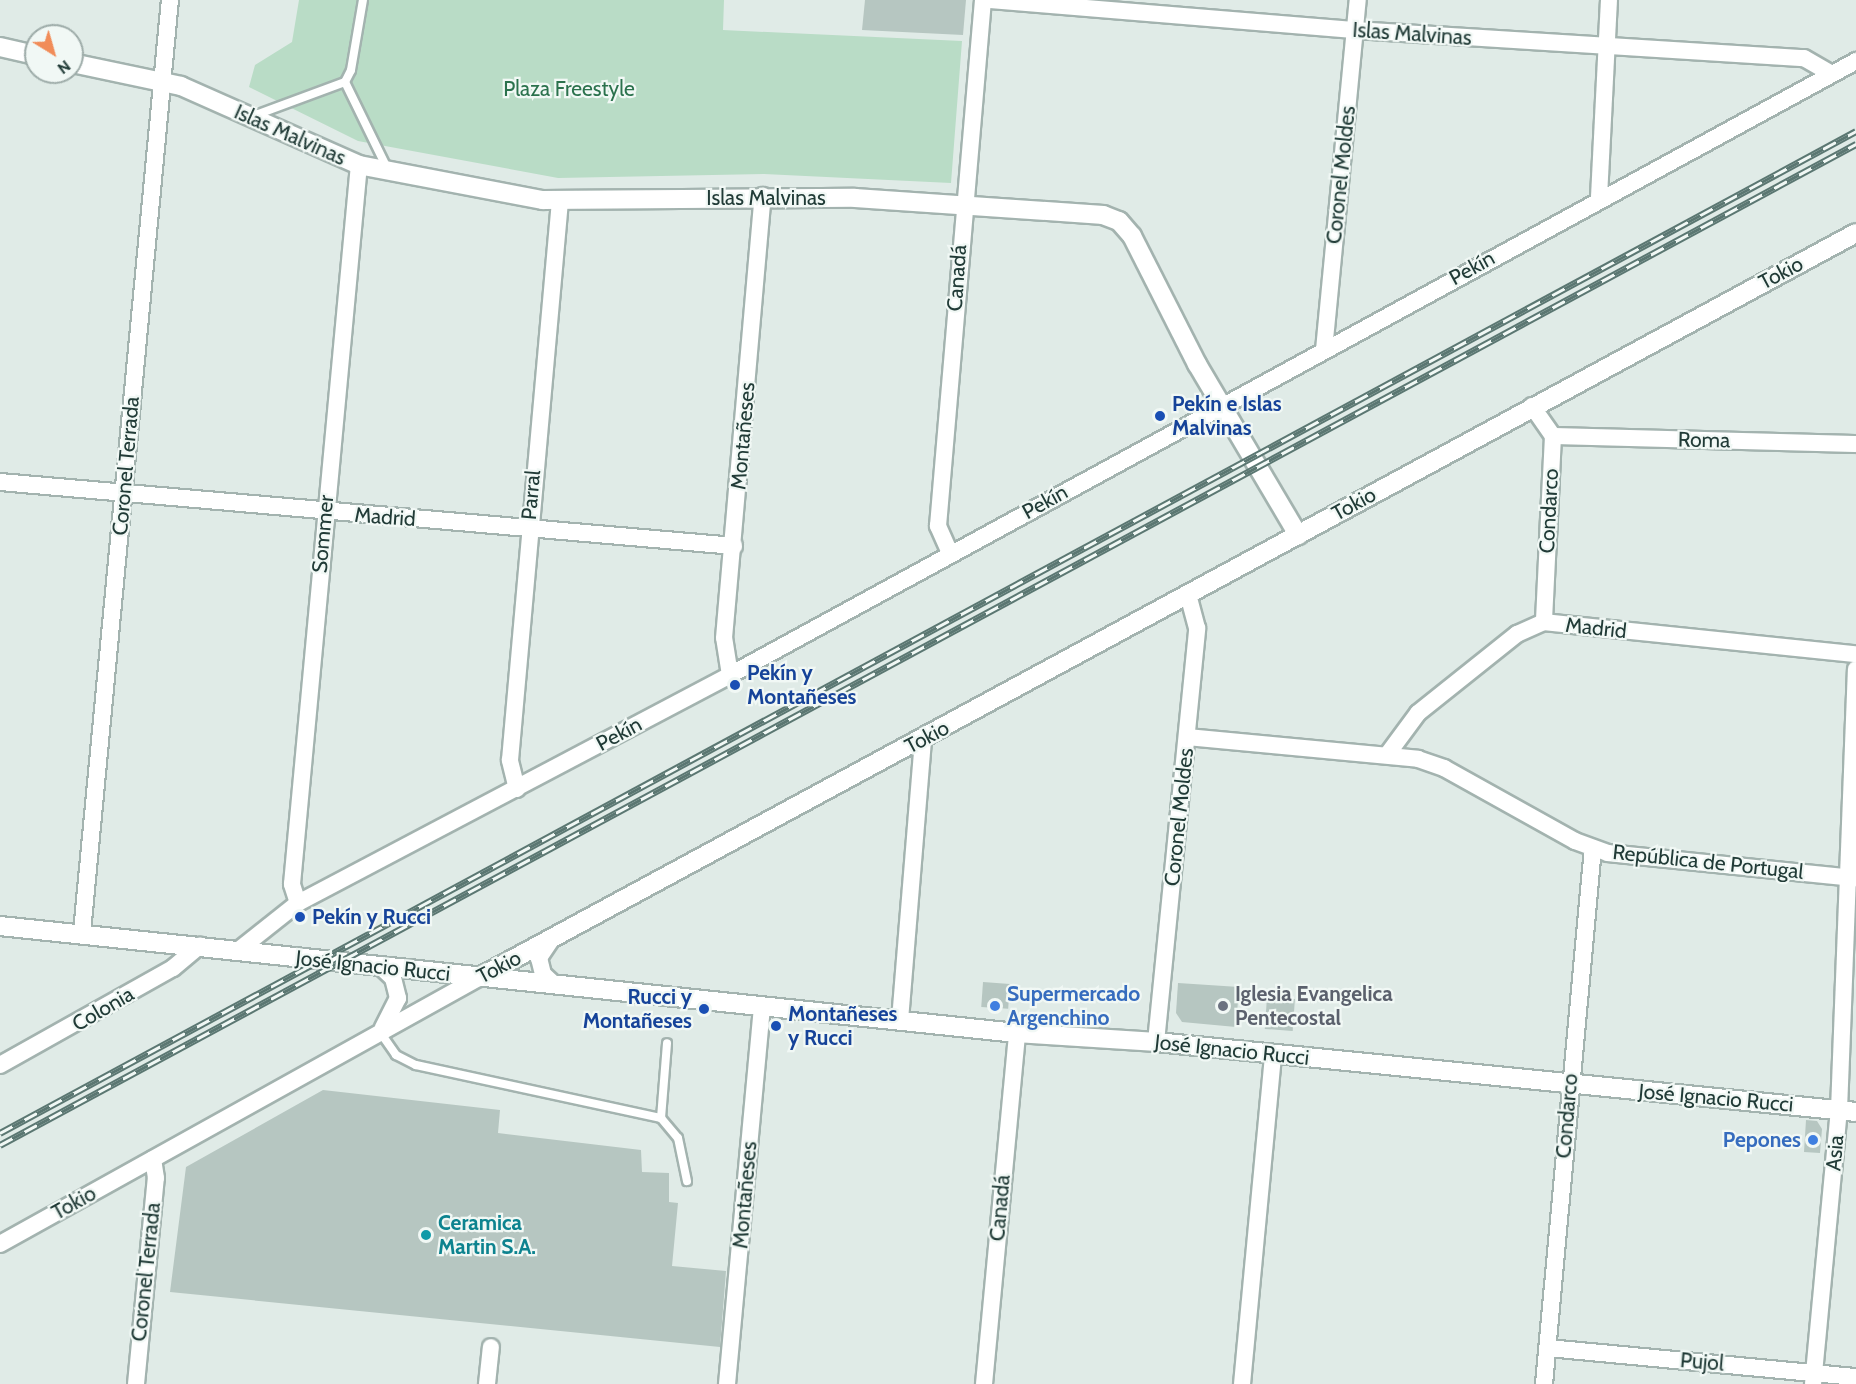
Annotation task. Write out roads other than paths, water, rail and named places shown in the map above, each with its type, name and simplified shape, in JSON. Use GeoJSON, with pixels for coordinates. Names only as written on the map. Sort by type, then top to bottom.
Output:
{"type":"FeatureCollection","features":[{"type":"Feature","properties":{"kind":"street","name":"Coronel Terrada"},"geometry":{"type":"LineString","coordinates":[[82,932],[170,0]]}},
{"type":"Feature","properties":{"kind":"street","name":"Canadá"},"geometry":{"type":"LineString","coordinates":[[950,553],[939,526],[963,206],[983,0]]}},
{"type":"Feature","properties":{"kind":"street","name":"Islas Malvinas"},"geometry":{"type":"LineString","coordinates":[[989,0],[1355,30],[1804,58],[1832,74]]}},
{"type":"Feature","properties":{"kind":"street","name":"Coronel Moldes"},"geometry":{"type":"LineString","coordinates":[[1324,350],[1358,0]]}},
{"type":"Feature","properties":{"kind":"street"},"geometry":{"type":"LineString","coordinates":[[1599,197],[1609,0]]}},
{"type":"Feature","properties":{"kind":"street"},"geometry":{"type":"LineString","coordinates":[[0,47],[24,52]]}},
{"type":"Feature","properties":{"kind":"street","name":"Pekín"},"geometry":{"type":"LineString","coordinates":[[240,949],[298,903],[730,675],[1599,197],[1856,61]]}},
{"type":"Feature","properties":{"kind":"street","name":"Islas Malvinas"},"geometry":{"type":"LineString","coordinates":[[84,66],[162,82],[359,165],[390,174],[560,201],[763,196],[1083,210],[1119,221],[1132,236],[1197,364],[1298,535]]}},
{"type":"Feature","properties":{"kind":"street","name":"Sommer"},"geometry":{"type":"LineString","coordinates":[[298,903],[292,884],[324,513],[359,165]]}},
{"type":"Feature","properties":{"kind":"street","name":"Montañeses"},"geometry":{"type":"LineString","coordinates":[[730,675],[724,638],[734,546],[763,196]]}},
{"type":"Feature","properties":{"kind":"street","name":"Parral"},"geometry":{"type":"LineString","coordinates":[[517,789],[510,760],[528,527],[560,201]]}},
{"type":"Feature","properties":{"kind":"street","name":"Tokio"},"geometry":{"type":"LineString","coordinates":[[0,1244],[480,977],[923,740],[1532,406],[1856,233]]}},
{"type":"Feature","properties":{"kind":"street"},"geometry":{"type":"LineString","coordinates":[[1532,406],[1553,436]]}},
{"type":"Feature","properties":{"kind":"street","name":"Roma"},"geometry":{"type":"LineString","coordinates":[[1553,436],[1856,444]]}},
{"type":"Feature","properties":{"kind":"street","name":"Condarco"},"geometry":{"type":"LineString","coordinates":[[1544,622],[1553,436]]}},
{"type":"Feature","properties":{"kind":"street","name":"Madrid"},"geometry":{"type":"LineString","coordinates":[[0,482],[324,513],[528,527],[734,546]]}},
{"type":"Feature","properties":{"kind":"street","name":"Coronel Moldes"},"geometry":{"type":"LineString","coordinates":[[1156,1042],[1197,628],[1188,594]]}},
{"type":"Feature","properties":{"kind":"street","name":"Madrid"},"geometry":{"type":"LineString","coordinates":[[1387,755],[1418,713],[1517,634],[1544,622],[1856,654]]}},
{"type":"Feature","properties":{"kind":"street","name":"Asia"},"geometry":{"type":"LineString","coordinates":[[1813,1378],[1847,1111],[1856,669]]}},
{"type":"Feature","properties":{"kind":"street","name":"República de Portugal"},"geometry":{"type":"LineString","coordinates":[[1187,737],[1387,755],[1444,768],[1593,848],[1853,878]]}},
{"type":"Feature","properties":{"kind":"street"},"geometry":{"type":"LineString","coordinates":[[900,1020],[923,740]]}},
{"type":"Feature","properties":{"kind":"street","name":"Condarco"},"geometry":{"type":"LineString","coordinates":[[1544,1384],[1593,848]]}},
{"type":"Feature","properties":{"kind":"street","name":"José Ignacio Rucci"},"geometry":{"type":"LineString","coordinates":[[0,926],[82,932],[381,967],[1017,1033],[1156,1042],[1847,1111]]}},
{"type":"Feature","properties":{"kind":"street"},"geometry":{"type":"LineString","coordinates":[[554,937],[539,958],[543,974],[555,985]]}},
{"type":"Feature","properties":{"kind":"street","name":"Colonia"},"geometry":{"type":"LineString","coordinates":[[0,1065],[173,968],[200,945]]}},
{"type":"Feature","properties":{"kind":"street"},"geometry":{"type":"LineString","coordinates":[[381,967],[393,978],[398,999],[381,1031]]}},
{"type":"Feature","properties":{"kind":"street","name":"Montañeses"},"geometry":{"type":"LineString","coordinates":[[727,1384],[762,1006]]}},
{"type":"Feature","properties":{"kind":"street","name":"Canadá"},"geometry":{"type":"LineString","coordinates":[[984,1384],[1017,1033]]}},
{"type":"Feature","properties":{"kind":"street"},"geometry":{"type":"LineString","coordinates":[[1242,1384],[1273,1054]]}},
{"type":"Feature","properties":{"kind":"street","name":"Coronel Terrada"},"geometry":{"type":"LineString","coordinates":[[136,1384],[156,1178],[153,1159]]}},
{"type":"Feature","properties":{"kind":"street"},"geometry":{"type":"LineString","coordinates":[[487,1384],[491,1347]]}},
{"type":"Feature","properties":{"kind":"street","name":"Pujol"},"geometry":{"type":"LineString","coordinates":[[1548,1348],[1813,1378],[1856,1377]]}},
{"type":"Feature","properties":{"kind":"lane"},"geometry":{"type":"LineString","coordinates":[[249,117],[345,82],[351,70],[363,0]]}},
{"type":"Feature","properties":{"kind":"lane"},"geometry":{"type":"LineString","coordinates":[[345,82],[390,174]]}},
{"type":"Feature","properties":{"kind":"lane"},"geometry":{"type":"LineString","coordinates":[[381,1031],[396,1055],[416,1065],[661,1118],[678,1138],[687,1181]]}},
{"type":"Feature","properties":{"kind":"lane"},"geometry":{"type":"LineString","coordinates":[[661,1118],[667,1042]]}},
{"type":"Feature","properties":{"kind":"railway"},"geometry":{"type":"LineString","coordinates":[[0,1133],[1856,131]]}},
{"type":"Feature","properties":{"kind":"railway"},"geometry":{"type":"LineString","coordinates":[[0,1145],[1856,144]]}},
{"type":"Feature","properties":{"kind":"place","name":"Pekín e Islas Malvinas"},"geometry":{"type":"Point","coordinates":[1160,416]}},
{"type":"Feature","properties":{"kind":"place","name":"Pekín y Montañeses"},"geometry":{"type":"Point","coordinates":[735,685]}},
{"type":"Feature","properties":{"kind":"place","name":"Pekín y Rucci"},"geometry":{"type":"Point","coordinates":[300,917]}},
{"type":"Feature","properties":{"kind":"place","name":"Supermercado Argenchino"},"geometry":{"type":"Point","coordinates":[995,1006]}},
{"type":"Feature","properties":{"kind":"place","name":"Iglesia Evangelica Pentecostal"},"geometry":{"type":"Point","coordinates":[1223,1006]}},
{"type":"Feature","properties":{"kind":"place","name":"Rucci y Montañeses"},"geometry":{"type":"Point","coordinates":[704,1009]}},
{"type":"Feature","properties":{"kind":"place","name":"Montañeses y Rucci"},"geometry":{"type":"Point","coordinates":[776,1026]}},
{"type":"Feature","properties":{"kind":"place","name":"Pepones"},"geometry":{"type":"Point","coordinates":[1813,1140]}},
{"type":"Feature","properties":{"kind":"place","name":"Ceramica Martin S.A."},"geometry":{"type":"Point","coordinates":[426,1235]}},
{"type":"Feature","properties":{"kind":"park label","name":"Plaza Freestyle"},"geometry":{"type":"Point","coordinates":[569,89]}}]}
